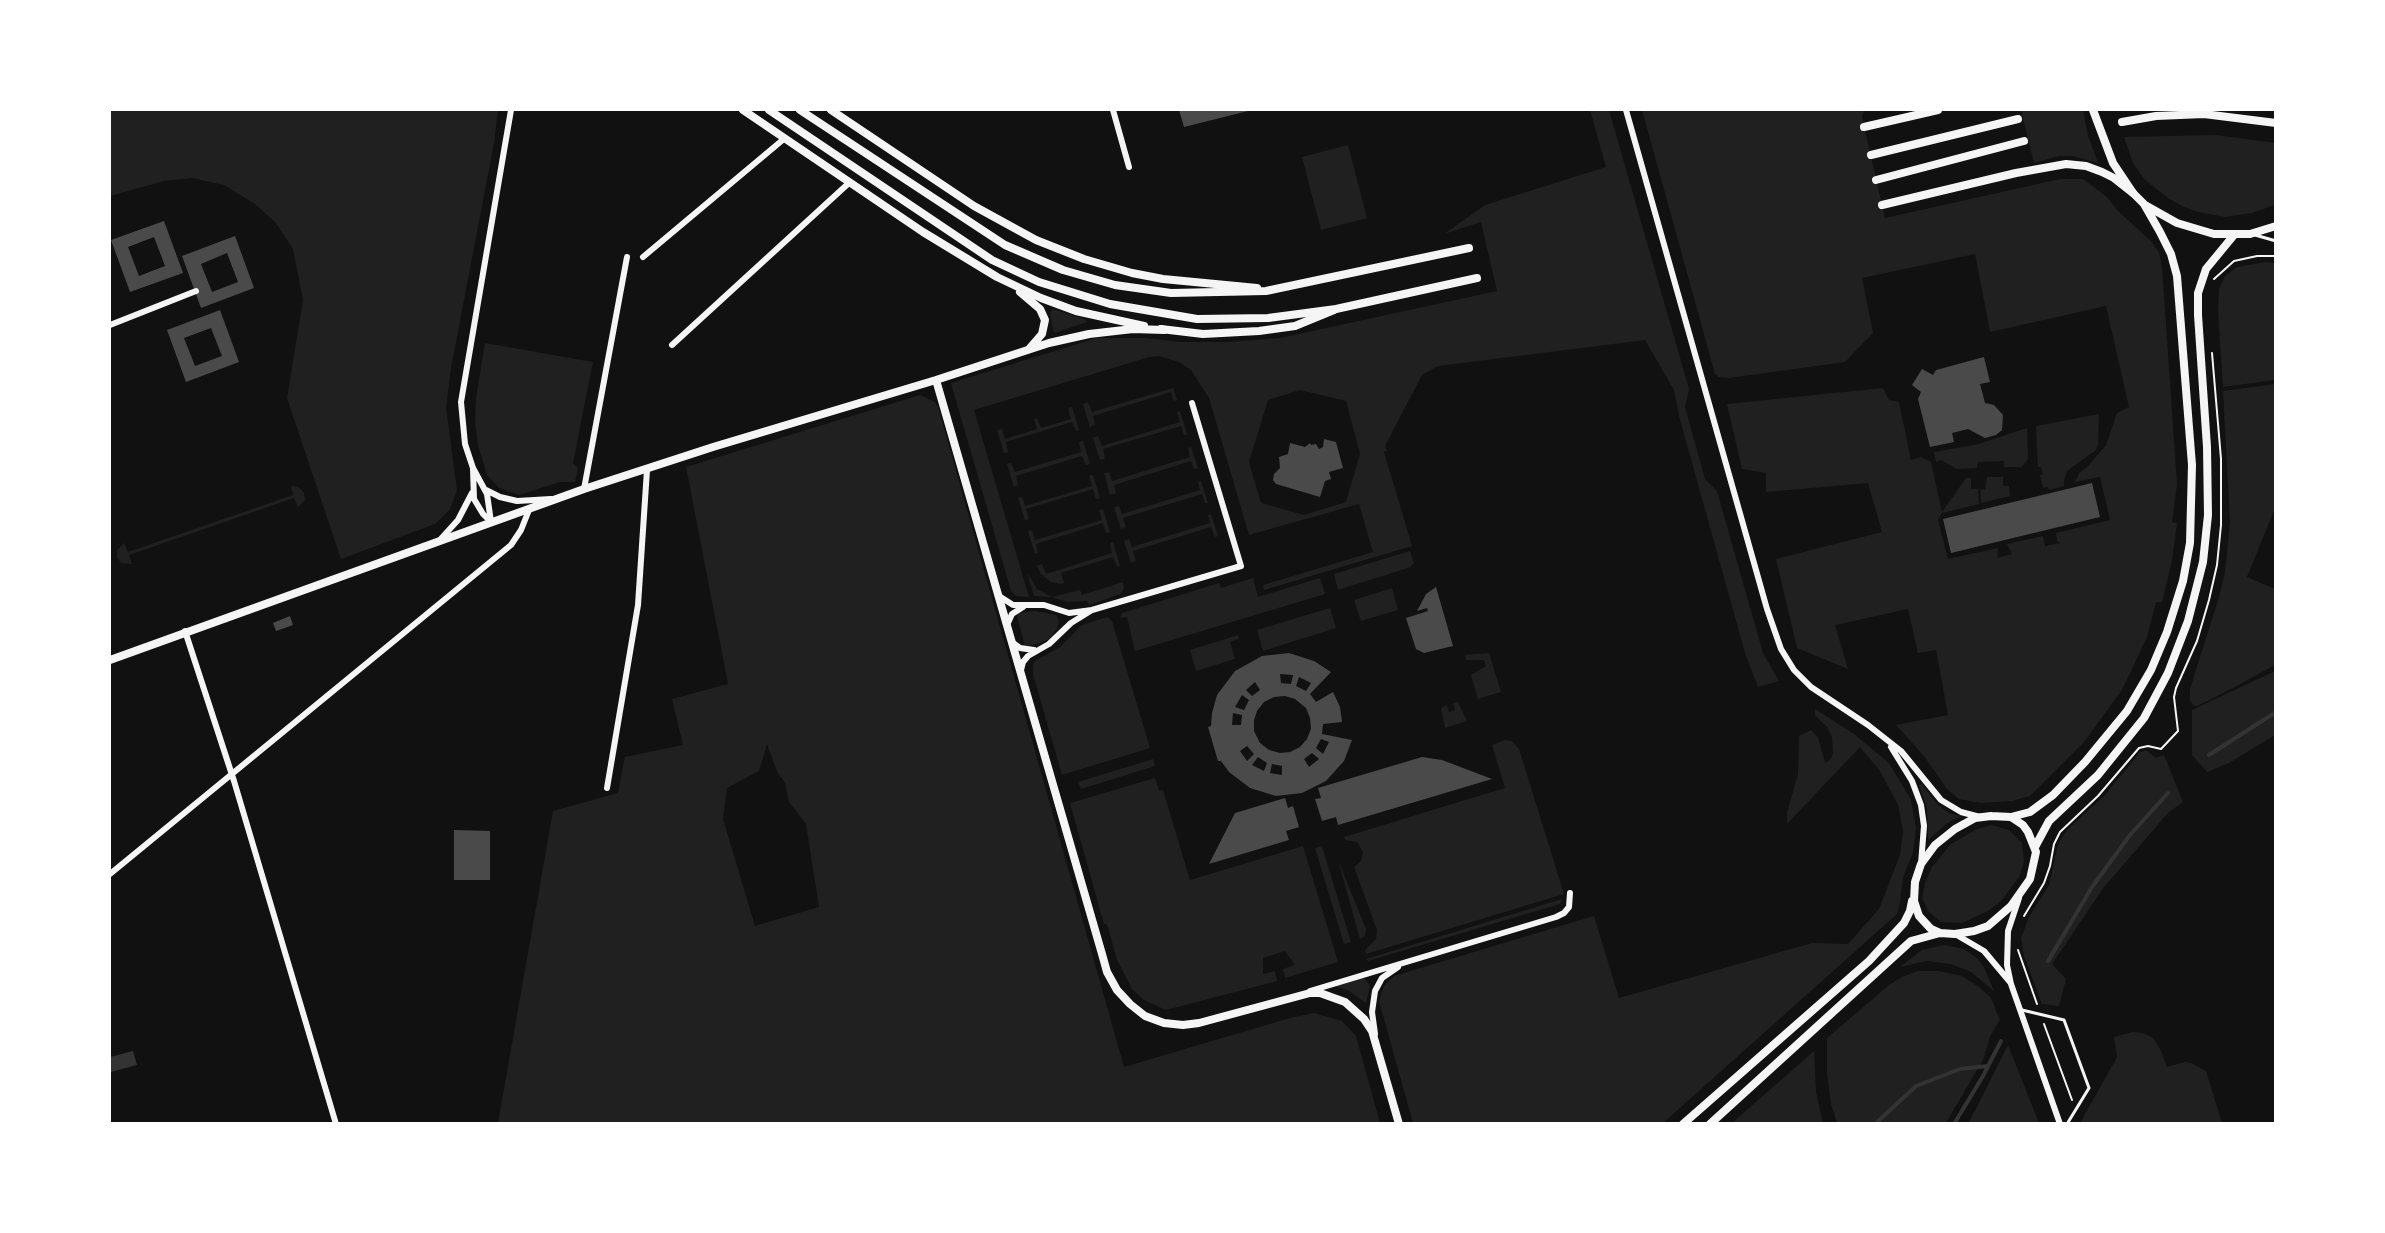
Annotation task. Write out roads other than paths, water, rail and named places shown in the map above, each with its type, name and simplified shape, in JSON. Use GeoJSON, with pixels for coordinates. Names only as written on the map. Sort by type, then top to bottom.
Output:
{"type":"FeatureCollection","features":[{"type":"Feature","properties":{"kind":"main road"},"geometry":{"type":"LineString","coordinates":[[769,110],[1003,266],[1039,282],[1110,304],[1197,319],[1268,318],[1336,309],[1477,278]]}},
{"type":"Feature","properties":{"kind":"main road"},"geometry":{"type":"LineString","coordinates":[[800,110],[994,239],[1042,262],[1097,281],[1153,291],[1201,294],[1247,293],[1273,290],[1468,248]]}},
{"type":"Feature","properties":{"kind":"main road"},"geometry":{"type":"LineString","coordinates":[[1864,127],[1938,110]]}},
{"type":"Feature","properties":{"kind":"main road"},"geometry":{"type":"LineString","coordinates":[[2122,122],[2156,116],[2204,114],[2276,123]]}},
{"type":"Feature","properties":{"kind":"main road"},"geometry":{"type":"LineString","coordinates":[[1871,155],[2018,118]]}},
{"type":"Feature","properties":{"kind":"main road"},"geometry":{"type":"LineString","coordinates":[[1876,180],[2024,141]]}},
{"type":"Feature","properties":{"kind":"main road"},"geometry":{"type":"LineString","coordinates":[[1882,205],[2016,173],[2066,164],[2086,166],[2102,172],[2133,193]]}},
{"type":"Feature","properties":{"kind":"street"},"geometry":{"type":"LineString","coordinates":[[491,522],[485,489],[473,468],[463,434],[462,393],[512,110]]}},
{"type":"Feature","properties":{"kind":"street"},"geometry":{"type":"LineString","coordinates":[[743,110],[923,232],[1012,285],[1077,311],[1165,330]]}},
{"type":"Feature","properties":{"kind":"street"},"geometry":{"type":"LineString","coordinates":[[831,110],[974,206],[1022,233],[1075,256],[1152,277],[1273,290]]}},
{"type":"Feature","properties":{"kind":"street"},"geometry":{"type":"LineString","coordinates":[[1113,110],[1129,167]]}},
{"type":"Feature","properties":{"kind":"street"},"geometry":{"type":"LineString","coordinates":[[1626,110],[1776,638],[1794,670],[1811,687],[1868,725],[1913,763],[1941,800],[1961,812],[1980,817],[2011,817],[2030,812],[2053,795],[2090,757],[2127,711],[2161,648],[2175,612],[2185,572],[2192,516],[2192,465],[2178,283],[2168,246],[2144,204]]}},
{"type":"Feature","properties":{"kind":"street"},"geometry":{"type":"LineString","coordinates":[[2093,110],[2110,157],[2133,193],[2144,204],[2171,220],[2191,228],[2234,235],[2250,234],[2276,226]]}},
{"type":"Feature","properties":{"kind":"street"},"geometry":{"type":"LineString","coordinates":[[643,257],[785,138]]}},
{"type":"Feature","properties":{"kind":"street"},"geometry":{"type":"LineString","coordinates":[[672,345],[850,182]]}},
{"type":"Feature","properties":{"kind":"street"},"geometry":{"type":"LineString","coordinates":[[1913,894],[1921,920],[1930,929],[1940,933],[1955,934],[1974,931],[1991,924],[2003,914],[2020,894],[2033,870],[2035,847],[2049,821],[2107,765],[2144,718],[2168,672],[2188,621],[2203,562],[2208,515],[2207,447],[2198,293],[2208,265],[2234,235]]}},
{"type":"Feature","properties":{"kind":"street"},"geometry":{"type":"LineString","coordinates":[[585,489],[627,257]]}},
{"type":"Feature","properties":{"kind":"street"},"geometry":{"type":"LineString","coordinates":[[1012,285],[1040,309],[1045,320],[1042,334],[1028,349]]}},
{"type":"Feature","properties":{"kind":"street"},"geometry":{"type":"LineString","coordinates":[[110,325],[195,291]]}},
{"type":"Feature","properties":{"kind":"street"},"geometry":{"type":"LineString","coordinates":[[110,660],[555,499],[713,447],[936,380],[1028,349],[1084,335],[1133,329],[1212,334],[1270,330],[1301,324],[1336,309]]}},
{"type":"Feature","properties":{"kind":"street"},"geometry":{"type":"LineString","coordinates":[[936,380],[1107,972],[1117,990],[1130,1004],[1154,1020],[1183,1025],[1210,1020],[1564,914],[1571,904],[1570,893]]}},
{"type":"Feature","properties":{"kind":"street"},"geometry":{"type":"LineString","coordinates":[[998,596],[1013,605],[1044,605],[1069,613],[1092,610],[1241,566],[1192,403]]}},
{"type":"Feature","properties":{"kind":"street"},"geometry":{"type":"LineString","coordinates":[[473,468],[472,493],[476,505],[491,522]]}},
{"type":"Feature","properties":{"kind":"street"},"geometry":{"type":"LineString","coordinates":[[607,788],[638,605],[647,470]]}},
{"type":"Feature","properties":{"kind":"street"},"geometry":{"type":"LineString","coordinates":[[485,489],[500,497],[517,501],[555,499]]}},
{"type":"Feature","properties":{"kind":"street"},"geometry":{"type":"LineString","coordinates":[[438,541],[458,520],[472,493]]}},
{"type":"Feature","properties":{"kind":"street"},"geometry":{"type":"LineString","coordinates":[[110,874],[511,545],[521,530],[529,510]]}},
{"type":"Feature","properties":{"kind":"street"},"geometry":{"type":"LineString","coordinates":[[1007,626],[1008,620],[1015,611],[1029,605]]}},
{"type":"Feature","properties":{"kind":"street"},"geometry":{"type":"LineString","coordinates":[[1021,675],[1023,662],[1038,649],[1050,644],[1071,623],[1092,610]]}},
{"type":"Feature","properties":{"kind":"street"},"geometry":{"type":"LineString","coordinates":[[185,631],[232,774],[336,1124]]}},
{"type":"Feature","properties":{"kind":"street"},"geometry":{"type":"LineString","coordinates":[[1011,640],[1020,648],[1038,649]]}},
{"type":"Feature","properties":{"kind":"street"},"geometry":{"type":"LineString","coordinates":[[1683,1124],[1869,961],[1907,919],[1921,864],[1924,826],[1921,805],[1912,781],[1888,742]]}},
{"type":"Feature","properties":{"kind":"street"},"geometry":{"type":"LineString","coordinates":[[1921,864],[1944,837],[1962,824],[1980,817]]}},
{"type":"Feature","properties":{"kind":"street"},"geometry":{"type":"LineString","coordinates":[[2011,817],[2025,828],[2035,847]]}},
{"type":"Feature","properties":{"kind":"street"},"geometry":{"type":"LineString","coordinates":[[2020,894],[2007,939],[2007,965],[2011,984],[2060,1124]]}},
{"type":"Feature","properties":{"kind":"street"},"geometry":{"type":"LineString","coordinates":[[1710,1124],[1911,941],[1940,933]]}},
{"type":"Feature","properties":{"kind":"street"},"geometry":{"type":"LineString","coordinates":[[1955,934],[1974,943],[1984,951],[2011,984]]}},
{"type":"Feature","properties":{"kind":"street"},"geometry":{"type":"LineString","coordinates":[[1400,1124],[1378,1046],[1372,1012],[1375,991],[1386,975],[1411,960]]}},
{"type":"Feature","properties":{"kind":"street"},"geometry":{"type":"LineString","coordinates":[[1298,995],[1320,993],[1345,1002],[1364,1019],[1378,1046]]}},
{"type":"Feature","properties":{"kind":"lane"},"geometry":{"type":"LineString","coordinates":[[2250,234],[2276,241]]}},
{"type":"Feature","properties":{"kind":"lane"},"geometry":{"type":"LineString","coordinates":[[2020,1010],[2064,1020],[2089,1088],[2067,1124]]}},
{"type":"Feature","properties":{"kind":"waterway"},"geometry":{"type":"LineString","coordinates":[[2209,755],[2276,712]]}},
{"type":"Feature","properties":{"kind":"waterway"},"geometry":{"type":"LineString","coordinates":[[2048,961],[2092,887],[2130,835],[2168,793]]}},
{"type":"Feature","properties":{"kind":"waterway"},"geometry":{"type":"LineString","coordinates":[[1954,1124],[2001,1041]]}},
{"type":"Feature","properties":{"kind":"waterway"},"geometry":{"type":"LineString","coordinates":[[1875,1124],[1916,1086],[1960,1069],[1988,1066]]}}]}
